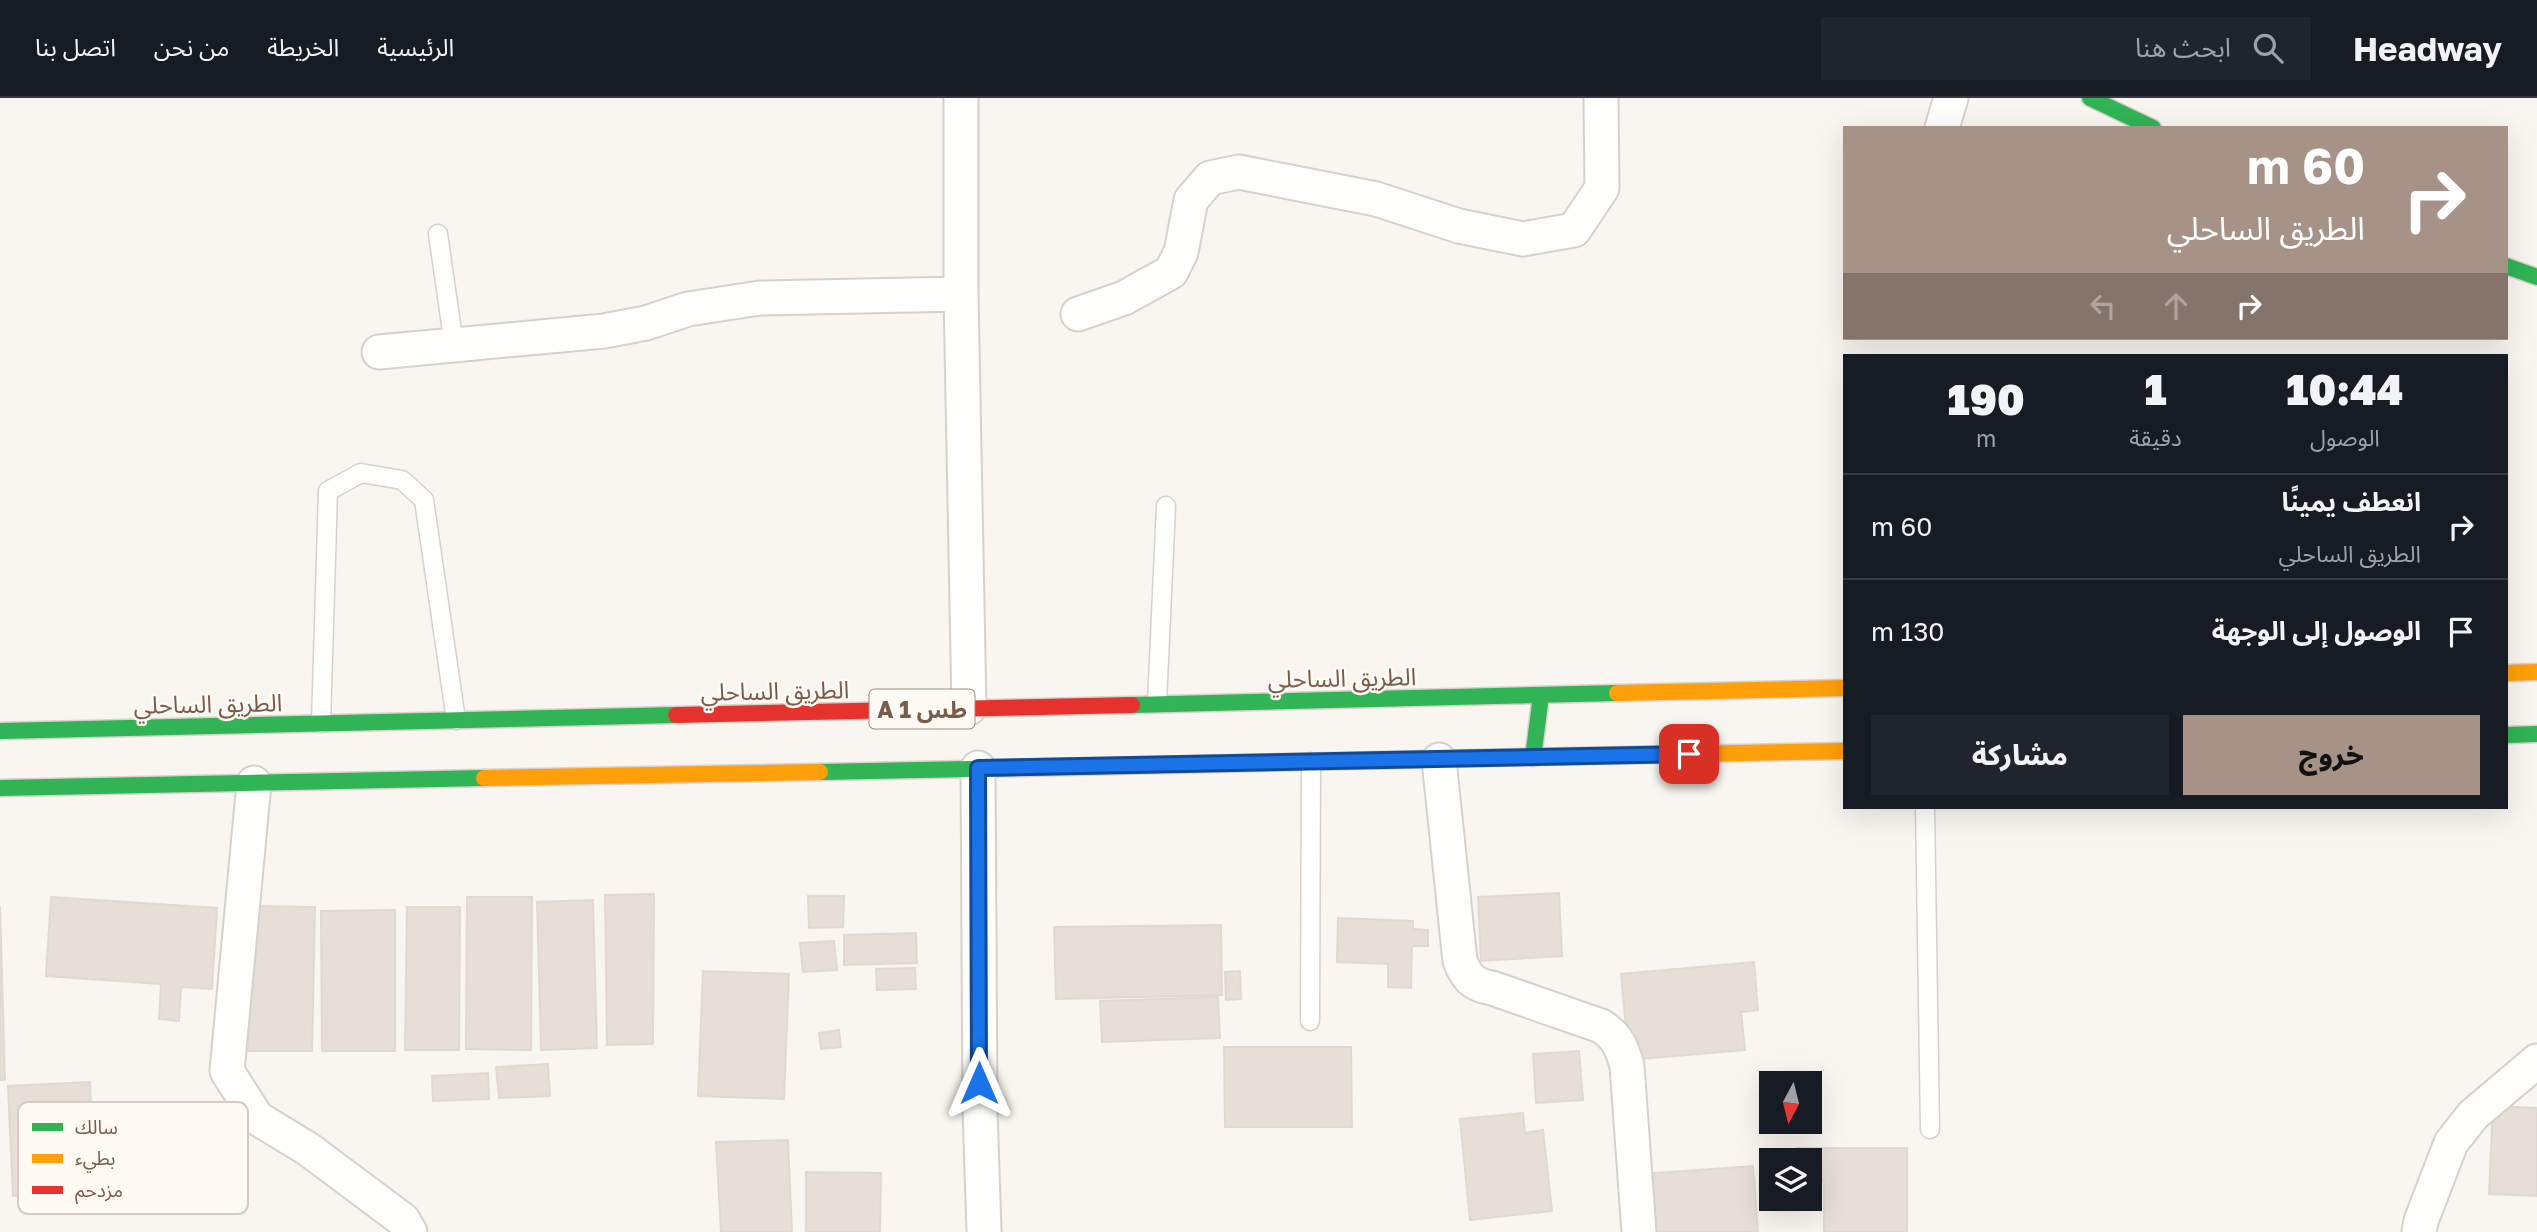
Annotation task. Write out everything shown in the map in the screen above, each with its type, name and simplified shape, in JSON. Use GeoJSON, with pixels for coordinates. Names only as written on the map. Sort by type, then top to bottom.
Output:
{"type":"FeatureCollection","features":[{"type":"Feature","properties":{"kind":"main road"},"geometry":{"type":"LineString","coordinates":[[2090,98],[2149,126]]}},
{"type":"Feature","properties":{"kind":"main road"},"geometry":{"type":"LineString","coordinates":[[2508,267],[2537,277]]}},
{"type":"Feature","properties":{"kind":"main road"},"geometry":{"type":"LineString","coordinates":[[2508,673],[2537,672]]}},
{"type":"Feature","properties":{"kind":"main road","name":"الطريق الساحلي"},"geometry":{"type":"LineString","coordinates":[[0,731],[1843,688]]}},
{"type":"Feature","properties":{"kind":"main road"},"geometry":{"type":"LineString","coordinates":[[1533,758],[1541,695]]}},
{"type":"Feature","properties":{"kind":"main road"},"geometry":{"type":"LineString","coordinates":[[2508,735],[2537,734]]}},
{"type":"Feature","properties":{"kind":"main road"},"geometry":{"type":"LineString","coordinates":[[0,788],[1843,751]]}},
{"type":"Feature","properties":{"kind":"street"},"geometry":{"type":"LineString","coordinates":[[961,98],[961,294],[970,708]]}},
{"type":"Feature","properties":{"kind":"street"},"geometry":{"type":"LineString","coordinates":[[1078,314],[1124,298],[1171,272],[1181,252],[1191,200],[1210,178],[1239,172],[1376,199],[1459,226],[1523,239],[1574,230],[1602,188],[1601,98]]}},
{"type":"Feature","properties":{"kind":"street"},"geometry":{"type":"LineString","coordinates":[[1943,126],[1951,98]]}},
{"type":"Feature","properties":{"kind":"street"},"geometry":{"type":"LineString","coordinates":[[379,352],[604,331],[646,323],[688,309],[760,298],[961,294]]}},
{"type":"Feature","properties":{"kind":"street"},"geometry":{"type":"LineString","coordinates":[[1439,760],[1460,961],[1467,977],[1479,986],[1492,988],[1601,1026],[1613,1034],[1621,1046],[1628,1066],[1639,1232]]}},
{"type":"Feature","properties":{"kind":"street"},"geometry":{"type":"LineString","coordinates":[[978,768],[980,1109],[984,1232]]}},
{"type":"Feature","properties":{"kind":"street"},"geometry":{"type":"LineString","coordinates":[[247,1102],[227,1072],[254,783]]}},
{"type":"Feature","properties":{"kind":"street"},"geometry":{"type":"LineString","coordinates":[[2419,1232],[2451,1143],[2473,1115],[2537,1061]]}},
{"type":"Feature","properties":{"kind":"street"},"geometry":{"type":"LineString","coordinates":[[248,1104],[257,1118],[308,1149],[403,1220],[410,1232]]}},
{"type":"Feature","properties":{"kind":"lane"},"geometry":{"type":"LineString","coordinates":[[438,234],[454,345]]}},
{"type":"Feature","properties":{"kind":"lane"},"geometry":{"type":"LineString","coordinates":[[321,723],[328,491],[361,473],[401,480],[424,500],[456,720]]}},
{"type":"Feature","properties":{"kind":"lane"},"geometry":{"type":"LineString","coordinates":[[1157,703],[1166,506]]}},
{"type":"Feature","properties":{"kind":"lane"},"geometry":{"type":"LineString","coordinates":[[1310,1021],[1311,762]]}},
{"type":"Feature","properties":{"kind":"lane"},"geometry":{"type":"LineString","coordinates":[[1925,809],[1930,1129]]}},
{"type":"Feature","properties":{"kind":"building"},"geometry":{"type":"Polygon","coordinates":[[[1559,893],[1562,956],[1481,961],[1478,897],[1559,893]]]}},
{"type":"Feature","properties":{"kind":"building"},"geometry":{"type":"Polygon","coordinates":[[[654,894],[653,1044],[607,1045],[605,895],[654,894]]]}},
{"type":"Feature","properties":{"kind":"building"},"geometry":{"type":"Polygon","coordinates":[[[808,896],[844,896],[843,927],[809,928],[808,896]]]}},
{"type":"Feature","properties":{"kind":"building"},"geometry":{"type":"Polygon","coordinates":[[[51,897],[217,908],[212,989],[181,987],[179,1021],[159,1019],[161,984],[46,976],[51,897]]]}},
{"type":"Feature","properties":{"kind":"building"},"geometry":{"type":"Polygon","coordinates":[[[467,897],[532,897],[531,1050],[466,1049],[467,897]]]}},
{"type":"Feature","properties":{"kind":"building"},"geometry":{"type":"Polygon","coordinates":[[[593,900],[597,1048],[541,1050],[537,902],[593,900]]]}},
{"type":"Feature","properties":{"kind":"building"},"geometry":{"type":"Polygon","coordinates":[[[0,906],[5,1080],[0,1080],[0,906]]]}},
{"type":"Feature","properties":{"kind":"building"},"geometry":{"type":"Polygon","coordinates":[[[251,906],[315,907],[312,1051],[248,1051],[251,906]]]}},
{"type":"Feature","properties":{"kind":"building"},"geometry":{"type":"Polygon","coordinates":[[[407,907],[460,907],[459,1050],[405,1050],[407,907]]]}},
{"type":"Feature","properties":{"kind":"building"},"geometry":{"type":"Polygon","coordinates":[[[395,910],[395,1051],[322,1051],[321,911],[395,910]]]}},
{"type":"Feature","properties":{"kind":"building"},"geometry":{"type":"Polygon","coordinates":[[[1338,918],[1413,921],[1413,929],[1428,930],[1428,946],[1412,946],[1411,988],[1388,987],[1388,964],[1337,962],[1338,918]]]}},
{"type":"Feature","properties":{"kind":"building"},"geometry":{"type":"Polygon","coordinates":[[[1221,925],[1222,995],[1056,999],[1054,927],[1221,925]]]}},
{"type":"Feature","properties":{"kind":"building"},"geometry":{"type":"Polygon","coordinates":[[[916,933],[917,963],[844,965],[844,935],[916,933]]]}},
{"type":"Feature","properties":{"kind":"building"},"geometry":{"type":"Polygon","coordinates":[[[834,941],[837,970],[803,972],[800,943],[834,941]]]}},
{"type":"Feature","properties":{"kind":"building"},"geometry":{"type":"Polygon","coordinates":[[[1754,962],[1758,1010],[1741,1012],[1745,1050],[1629,1060],[1621,974],[1754,962]]]}},
{"type":"Feature","properties":{"kind":"building"},"geometry":{"type":"Polygon","coordinates":[[[915,968],[916,989],[877,990],[876,969],[915,968]]]}},
{"type":"Feature","properties":{"kind":"building"},"geometry":{"type":"Polygon","coordinates":[[[703,971],[789,974],[784,1099],[698,1096],[703,971]]]}},
{"type":"Feature","properties":{"kind":"building"},"geometry":{"type":"Polygon","coordinates":[[[1240,971],[1241,999],[1226,1000],[1225,972],[1240,971]]]}},
{"type":"Feature","properties":{"kind":"building"},"geometry":{"type":"Polygon","coordinates":[[[1218,997],[1220,1038],[1102,1042],[1100,1001],[1218,997]]]}},
{"type":"Feature","properties":{"kind":"building"},"geometry":{"type":"Polygon","coordinates":[[[839,1030],[841,1047],[821,1049],[819,1033],[839,1030]]]}},
{"type":"Feature","properties":{"kind":"building"},"geometry":{"type":"Polygon","coordinates":[[[1224,1047],[1351,1047],[1352,1127],[1225,1127],[1224,1047]]]}},
{"type":"Feature","properties":{"kind":"building"},"geometry":{"type":"Polygon","coordinates":[[[1579,1051],[1583,1100],[1536,1103],[1533,1054],[1579,1051]]]}},
{"type":"Feature","properties":{"kind":"building"},"geometry":{"type":"Polygon","coordinates":[[[548,1064],[550,1096],[499,1098],[496,1067],[548,1064]]]}},
{"type":"Feature","properties":{"kind":"building"},"geometry":{"type":"Polygon","coordinates":[[[488,1073],[489,1099],[433,1101],[432,1076],[488,1073]]]}},
{"type":"Feature","properties":{"kind":"building"},"geometry":{"type":"Polygon","coordinates":[[[90,1082],[91,1102],[18,1102],[18,1196],[13,1196],[8,1086],[90,1082]]]}},
{"type":"Feature","properties":{"kind":"building"},"geometry":{"type":"Polygon","coordinates":[[[2493,1106],[2537,1108],[2537,1196],[2489,1194],[2493,1106]]]}},
{"type":"Feature","properties":{"kind":"building"},"geometry":{"type":"Polygon","coordinates":[[[1523,1113],[1525,1133],[1543,1130],[1552,1211],[1470,1220],[1460,1119],[1523,1113]]]}},
{"type":"Feature","properties":{"kind":"building"},"geometry":{"type":"Polygon","coordinates":[[[788,1140],[792,1232],[721,1232],[716,1142],[788,1140]]]}},
{"type":"Feature","properties":{"kind":"building"},"geometry":{"type":"Polygon","coordinates":[[[1822,1148],[1907,1148],[1907,1232],[1824,1232],[1822,1148]]]}},
{"type":"Feature","properties":{"kind":"building"},"geometry":{"type":"Polygon","coordinates":[[[1753,1166],[1758,1232],[1645,1232],[1642,1174],[1753,1166]]]}},
{"type":"Feature","properties":{"kind":"building"},"geometry":{"type":"Polygon","coordinates":[[[806,1172],[881,1173],[880,1232],[806,1232],[806,1172]]]}},
{"type":"Feature","properties":{"kind":"traffic: fast"},"geometry":{"type":"LineString","coordinates":[[2090,98],[2149,126]]}},
{"type":"Feature","properties":{"kind":"traffic: fast"},"geometry":{"type":"LineString","coordinates":[[2508,267],[2537,277]]}},
{"type":"Feature","properties":{"kind":"traffic: fast"},"geometry":{"type":"LineString","coordinates":[[1132,705],[1617,693]]}},
{"type":"Feature","properties":{"kind":"traffic: fast"},"geometry":{"type":"LineString","coordinates":[[1533,758],[1541,695]]}},
{"type":"Feature","properties":{"kind":"traffic: fast"},"geometry":{"type":"LineString","coordinates":[[0,731],[676,715]]}},
{"type":"Feature","properties":{"kind":"traffic: fast"},"geometry":{"type":"LineString","coordinates":[[2508,735],[2537,734]]}},
{"type":"Feature","properties":{"kind":"traffic: fast"},"geometry":{"type":"LineString","coordinates":[[820,772],[1158,765]]}},
{"type":"Feature","properties":{"kind":"traffic: fast"},"geometry":{"type":"LineString","coordinates":[[0,788],[484,778]]}},
{"type":"Feature","properties":{"kind":"traffic: slow"},"geometry":{"type":"LineString","coordinates":[[2508,673],[2537,672]]}},
{"type":"Feature","properties":{"kind":"traffic: slow"},"geometry":{"type":"LineString","coordinates":[[1617,693],[1843,688]]}},
{"type":"Feature","properties":{"kind":"traffic: slow"},"geometry":{"type":"LineString","coordinates":[[1574,756],[1843,751]]}},
{"type":"Feature","properties":{"kind":"traffic: slow"},"geometry":{"type":"LineString","coordinates":[[484,778],[820,772]]}},
{"type":"Feature","properties":{"kind":"traffic: jam"},"geometry":{"type":"LineString","coordinates":[[676,715],[1132,705]]}},
{"type":"Feature","properties":{"kind":"traffic: jam"},"geometry":{"type":"LineString","coordinates":[[1158,765],[1574,756]]}},
{"type":"Feature","properties":{"kind":"route"},"geometry":{"type":"LineString","coordinates":[[979,1083],[978,768],[1689,754]]}}]}
